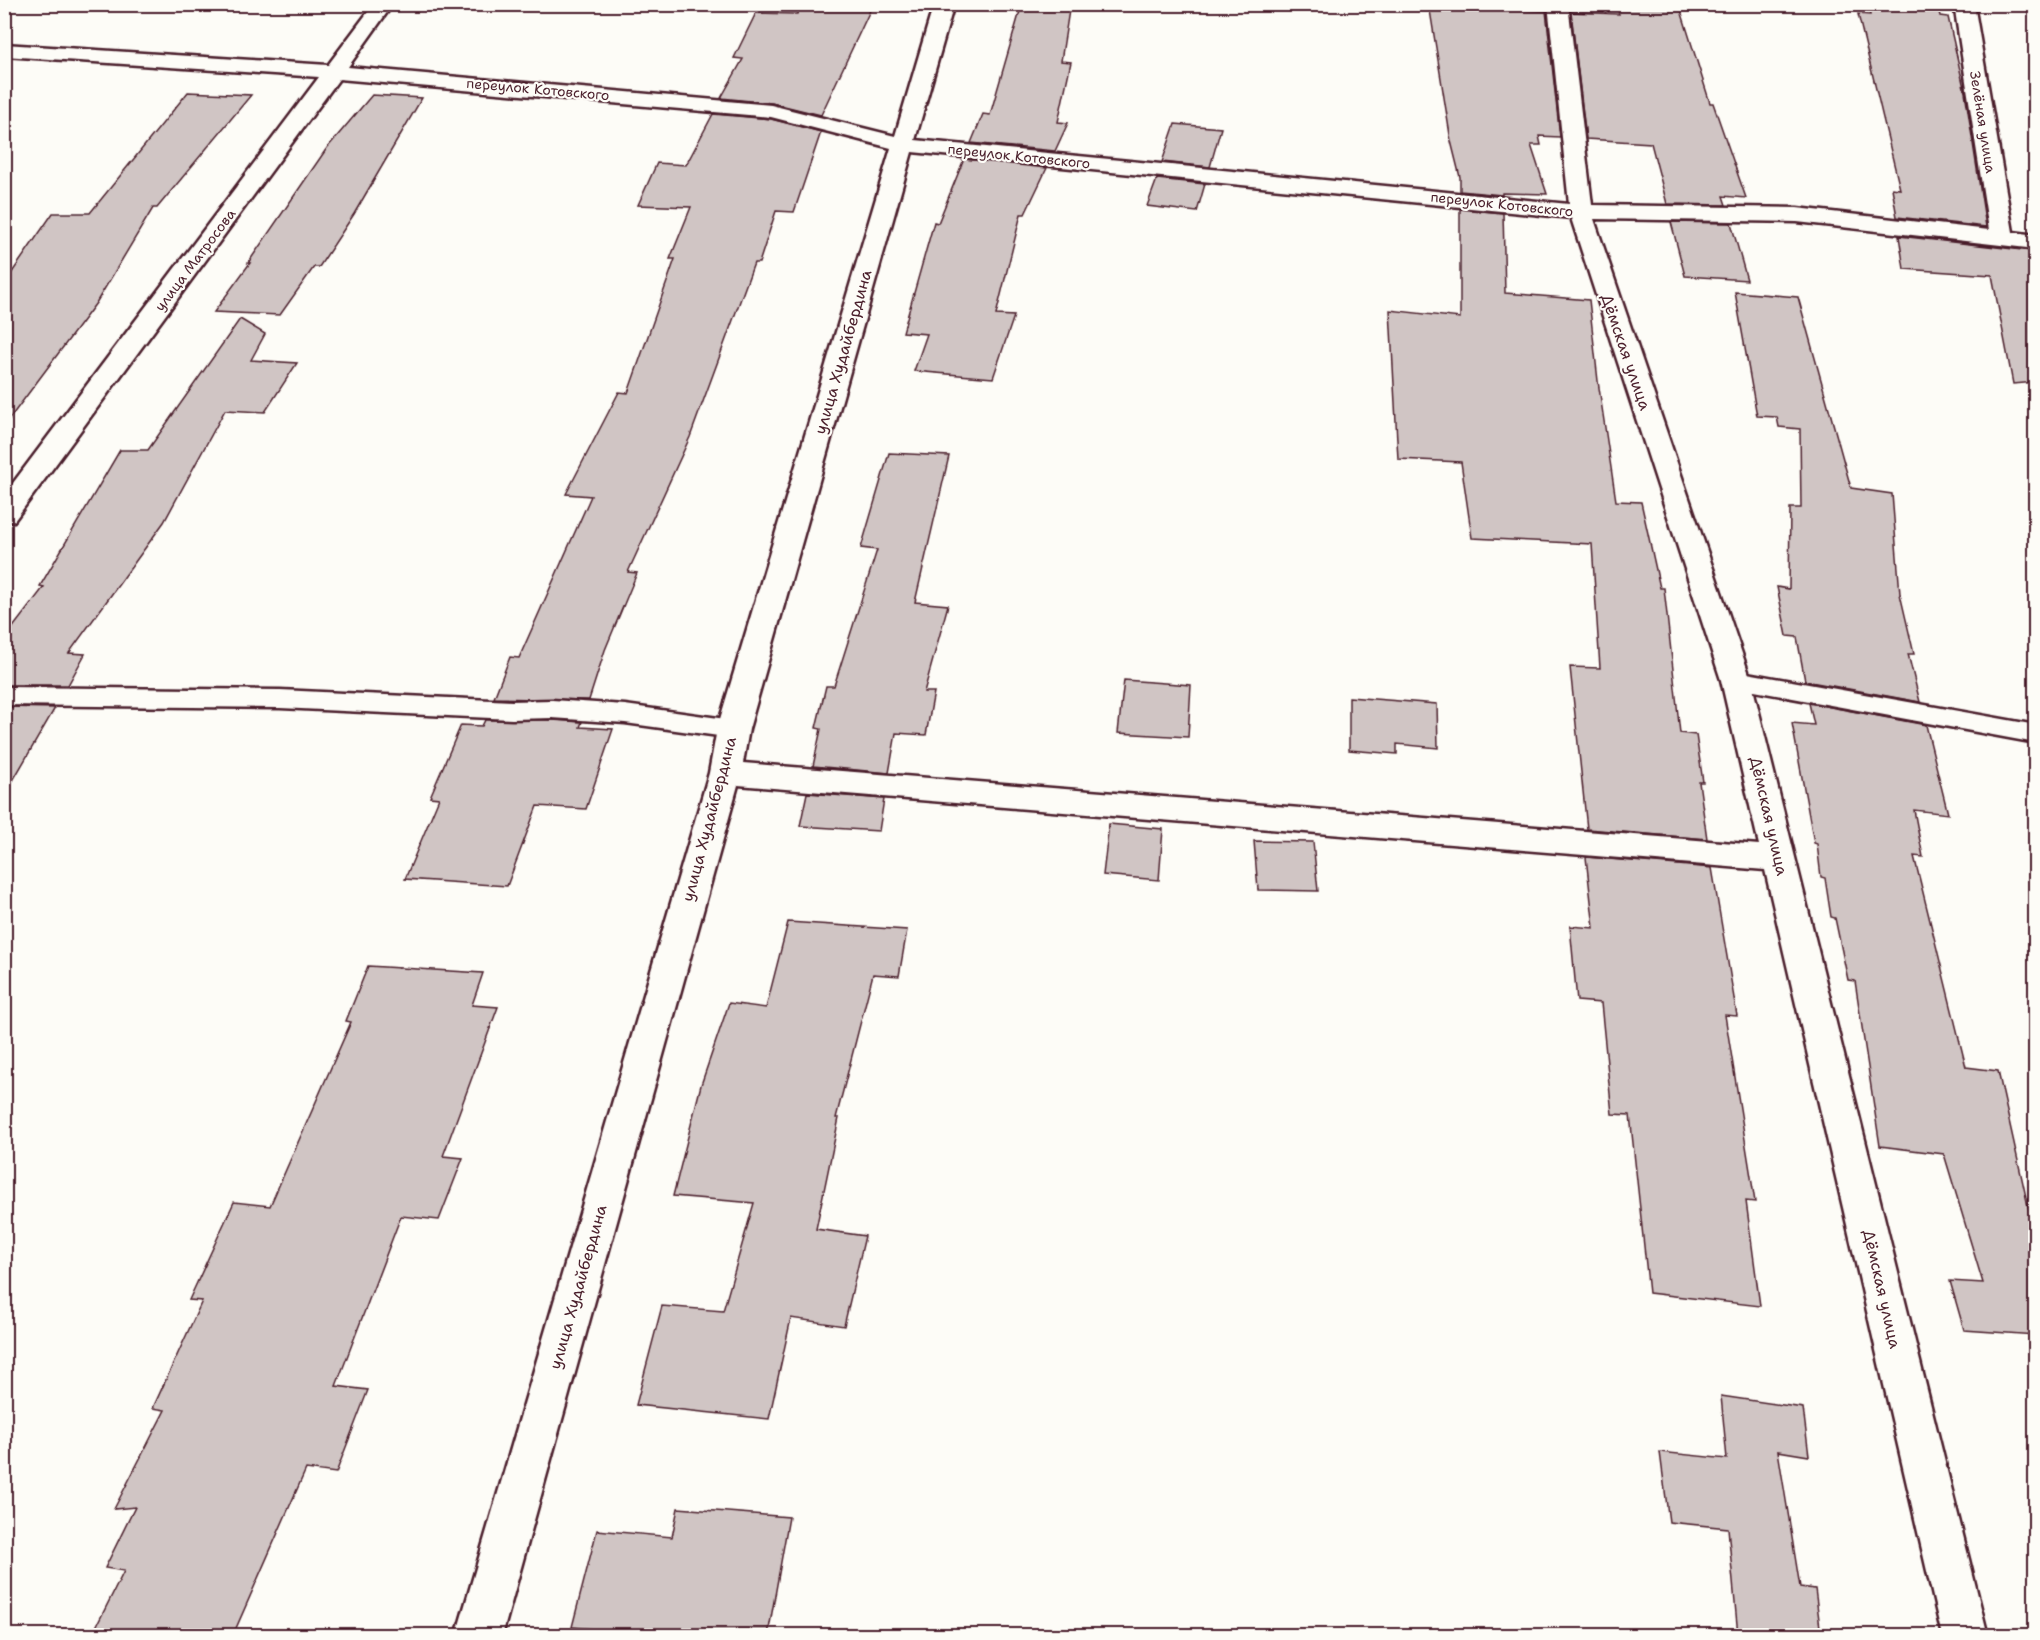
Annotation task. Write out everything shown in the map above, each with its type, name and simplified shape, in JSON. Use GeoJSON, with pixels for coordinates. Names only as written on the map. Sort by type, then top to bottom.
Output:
{"type":"FeatureCollection","features":[{"type":"Feature","properties":{"kind":"street","name":"улица Матросова"},"geometry":{"type":"LineString","coordinates":[[4,515],[384,4]]}},
{"type":"Feature","properties":{"kind":"street","name":"улица Худайбердина"},"geometry":{"type":"LineString","coordinates":[[479,1635],[725,773],[733,729],[944,4]]}},
{"type":"Feature","properties":{"kind":"street","name":"Дёмская улица"},"geometry":{"type":"LineString","coordinates":[[1558,4],[1583,224],[1736,680],[1965,1635]]}},
{"type":"Feature","properties":{"kind":"street","name":"Зелёная улица"},"geometry":{"type":"LineString","coordinates":[[1964,4],[2002,239]]}},
{"type":"Feature","properties":{"kind":"street","name":"переулок Котовского"},"geometry":{"type":"LineString","coordinates":[[4,50],[335,72],[771,111],[904,145],[1582,212],[1797,215],[2036,242]]}},
{"type":"Feature","properties":{"kind":"street"},"geometry":{"type":"LineString","coordinates":[[725,773],[1779,859]]}},
{"type":"Feature","properties":{"kind":"lane"},"geometry":{"type":"LineString","coordinates":[[1736,680],[2036,734]]}},
{"type":"Feature","properties":{"kind":"lane"},"geometry":{"type":"LineString","coordinates":[[4,696],[280,699],[512,710],[552,709],[625,714],[733,729]]}},
{"type":"Feature","properties":{"kind":"building"},"geometry":{"type":"Polygon","coordinates":[[[802,4],[873,4],[821,115],[772,103],[721,98],[743,59],[734,58],[756,13],[797,14],[802,4]]]}},
{"type":"Feature","properties":{"kind":"building"},"geometry":{"type":"Polygon","coordinates":[[[1022,4],[1070,4],[1061,61],[1071,62],[1058,122],[1068,123],[1055,151],[971,143],[983,114],[990,115],[1022,4]]]}},
{"type":"Feature","properties":{"kind":"building"},"geometry":{"type":"Polygon","coordinates":[[[1429,4],[1519,4],[1520,10],[1546,11],[1560,137],[1539,136],[1541,145],[1531,145],[1547,194],[1502,193],[1502,195],[1460,191],[1460,177],[1451,141],[1429,4]]]}},
{"type":"Feature","properties":{"kind":"building"},"geometry":{"type":"Polygon","coordinates":[[[1616,4],[1679,4],[1710,103],[1713,103],[1746,198],[1723,196],[1726,205],[1667,204],[1651,143],[1586,139],[1571,12],[1619,14],[1616,4]]]}},
{"type":"Feature","properties":{"kind":"building"},"geometry":{"type":"Polygon","coordinates":[[[1885,4],[1937,4],[1940,16],[1948,17],[1965,92],[1986,227],[1897,217],[1892,188],[1900,189],[1858,14],[1870,15],[1869,9],[1887,10],[1885,4]]]}},
{"type":"Feature","properties":{"kind":"building"},"geometry":{"type":"Polygon","coordinates":[[[188,92],[251,95],[157,208],[153,208],[96,303],[4,426],[4,284],[53,213],[90,213],[188,92]]]}},
{"type":"Feature","properties":{"kind":"building"},"geometry":{"type":"Polygon","coordinates":[[[372,95],[422,98],[354,214],[319,267],[314,267],[280,315],[214,312],[250,263],[248,263],[327,148],[372,95]]]}},
{"type":"Feature","properties":{"kind":"building"},"geometry":{"type":"Polygon","coordinates":[[[713,114],[771,119],[821,132],[794,212],[776,211],[759,263],[754,263],[690,437],[628,572],[637,573],[605,650],[589,700],[494,698],[510,657],[519,658],[591,496],[566,494],[619,392],[628,393],[675,259],[670,259],[691,207],[638,205],[657,163],[686,165],[713,114]]]}},
{"type":"Feature","properties":{"kind":"building"},"geometry":{"type":"Polygon","coordinates":[[[1175,124],[1221,128],[1210,167],[1162,162],[1175,124]]]}},
{"type":"Feature","properties":{"kind":"building"},"geometry":{"type":"Polygon","coordinates":[[[964,159],[1047,168],[1025,214],[1021,214],[996,315],[1014,316],[993,378],[914,371],[927,334],[903,332],[934,222],[938,223],[964,159]]]}},
{"type":"Feature","properties":{"kind":"building"},"geometry":{"type":"Polygon","coordinates":[[[1157,179],[1205,184],[1197,212],[1147,206],[1157,179]]]}},
{"type":"Feature","properties":{"kind":"building"},"geometry":{"type":"Polygon","coordinates":[[[1460,209],[1503,213],[1505,293],[1589,300],[1598,381],[1616,501],[1641,502],[1660,588],[1664,588],[1680,733],[1696,735],[1703,782],[1699,782],[1707,839],[1587,829],[1570,667],[1600,668],[1592,544],[1472,538],[1461,462],[1398,459],[1390,310],[1460,318],[1460,209]]]}},
{"type":"Feature","properties":{"kind":"building"},"geometry":{"type":"Polygon","coordinates":[[[1671,222],[1731,223],[1747,280],[1685,276],[1671,222]]]}},
{"type":"Feature","properties":{"kind":"building"},"geometry":{"type":"Polygon","coordinates":[[[1899,236],[2031,251],[2036,267],[2036,382],[2013,384],[1992,275],[1904,269],[1899,236]]]}},
{"type":"Feature","properties":{"kind":"building"},"geometry":{"type":"Polygon","coordinates":[[[1735,292],[1798,297],[1851,488],[1892,494],[1900,594],[1914,654],[1908,654],[1920,702],[1805,681],[1797,637],[1787,636],[1777,587],[1789,589],[1790,508],[1801,508],[1800,429],[1779,427],[1777,417],[1757,416],[1735,292]]]}},
{"type":"Feature","properties":{"kind":"building"},"geometry":{"type":"Polygon","coordinates":[[[240,319],[265,334],[251,360],[297,363],[265,412],[225,410],[164,522],[69,653],[85,654],[68,685],[4,685],[4,639],[44,587],[40,586],[120,450],[148,450],[240,319]]]}},
{"type":"Feature","properties":{"kind":"building"},"geometry":{"type":"Polygon","coordinates":[[[889,453],[949,456],[915,602],[948,605],[924,692],[934,692],[926,735],[896,733],[889,773],[813,766],[821,729],[816,728],[826,686],[834,686],[877,550],[861,548],[889,453]]]}},
{"type":"Feature","properties":{"kind":"building"},"geometry":{"type":"Polygon","coordinates":[[[1124,680],[1191,685],[1188,737],[1118,733],[1124,680]]]}},
{"type":"Feature","properties":{"kind":"building"},"geometry":{"type":"Polygon","coordinates":[[[1349,697],[1437,704],[1438,748],[1397,744],[1397,754],[1349,750],[1349,697]]]}},
{"type":"Feature","properties":{"kind":"building"},"geometry":{"type":"Polygon","coordinates":[[[1809,703],[1926,725],[1948,814],[1914,810],[1923,857],[1914,856],[1966,1067],[1998,1071],[2036,1242],[2036,1335],[1964,1330],[1950,1281],[1983,1283],[1944,1154],[1880,1146],[1855,981],[1848,980],[1835,918],[1831,917],[1825,878],[1821,877],[1817,844],[1814,843],[1792,723],[1814,725],[1809,703]]]}},
{"type":"Feature","properties":{"kind":"building"},"geometry":{"type":"Polygon","coordinates":[[[4,707],[55,708],[4,796],[4,707]]]}},
{"type":"Feature","properties":{"kind":"building"},"geometry":{"type":"Polygon","coordinates":[[[485,720],[582,722],[580,727],[613,729],[586,809],[537,806],[507,886],[405,879],[439,798],[430,797],[461,725],[482,726],[485,720]]]}},
{"type":"Feature","properties":{"kind":"building"},"geometry":{"type":"Polygon","coordinates":[[[807,793],[884,799],[879,831],[800,826],[807,793]]]}},
{"type":"Feature","properties":{"kind":"building"},"geometry":{"type":"Polygon","coordinates":[[[1109,824],[1163,829],[1159,880],[1103,875],[1109,824]]]}},
{"type":"Feature","properties":{"kind":"building"},"geometry":{"type":"Polygon","coordinates":[[[1254,841],[1313,842],[1318,891],[1258,890],[1254,841]]]}},
{"type":"Feature","properties":{"kind":"building"},"geometry":{"type":"Polygon","coordinates":[[[1586,857],[1712,868],[1737,1016],[1725,1015],[1755,1202],[1746,1201],[1760,1306],[1649,1293],[1630,1115],[1612,1114],[1601,1003],[1577,1001],[1570,926],[1594,928],[1586,857]]]}},
{"type":"Feature","properties":{"kind":"building"},"geometry":{"type":"Polygon","coordinates":[[[788,922],[907,930],[899,976],[873,974],[836,1118],[839,1118],[816,1229],[865,1236],[844,1326],[791,1318],[769,1419],[636,1405],[662,1306],[723,1311],[754,1203],[673,1196],[701,1085],[729,1003],[766,1008],[788,922]]]}},
{"type":"Feature","properties":{"kind":"building"},"geometry":{"type":"Polygon","coordinates":[[[368,966],[483,973],[472,1005],[498,1007],[443,1156],[463,1158],[439,1220],[401,1216],[336,1386],[368,1390],[336,1473],[306,1469],[233,1635],[92,1635],[124,1571],[105,1568],[135,1507],[114,1509],[165,1410],[153,1408],[202,1301],[189,1300],[234,1202],[270,1206],[351,1022],[346,1021],[368,966]]]}},
{"type":"Feature","properties":{"kind":"building"},"geometry":{"type":"Polygon","coordinates":[[[1721,1396],[1803,1408],[1809,1456],[1778,1451],[1800,1587],[1815,1589],[1821,1635],[1738,1635],[1728,1528],[1669,1522],[1660,1452],[1727,1459],[1721,1396]]]}},
{"type":"Feature","properties":{"kind":"building"},"geometry":{"type":"Polygon","coordinates":[[[678,1508],[789,1517],[768,1635],[662,1635],[572,1627],[597,1530],[672,1537],[678,1508]]]}}]}
